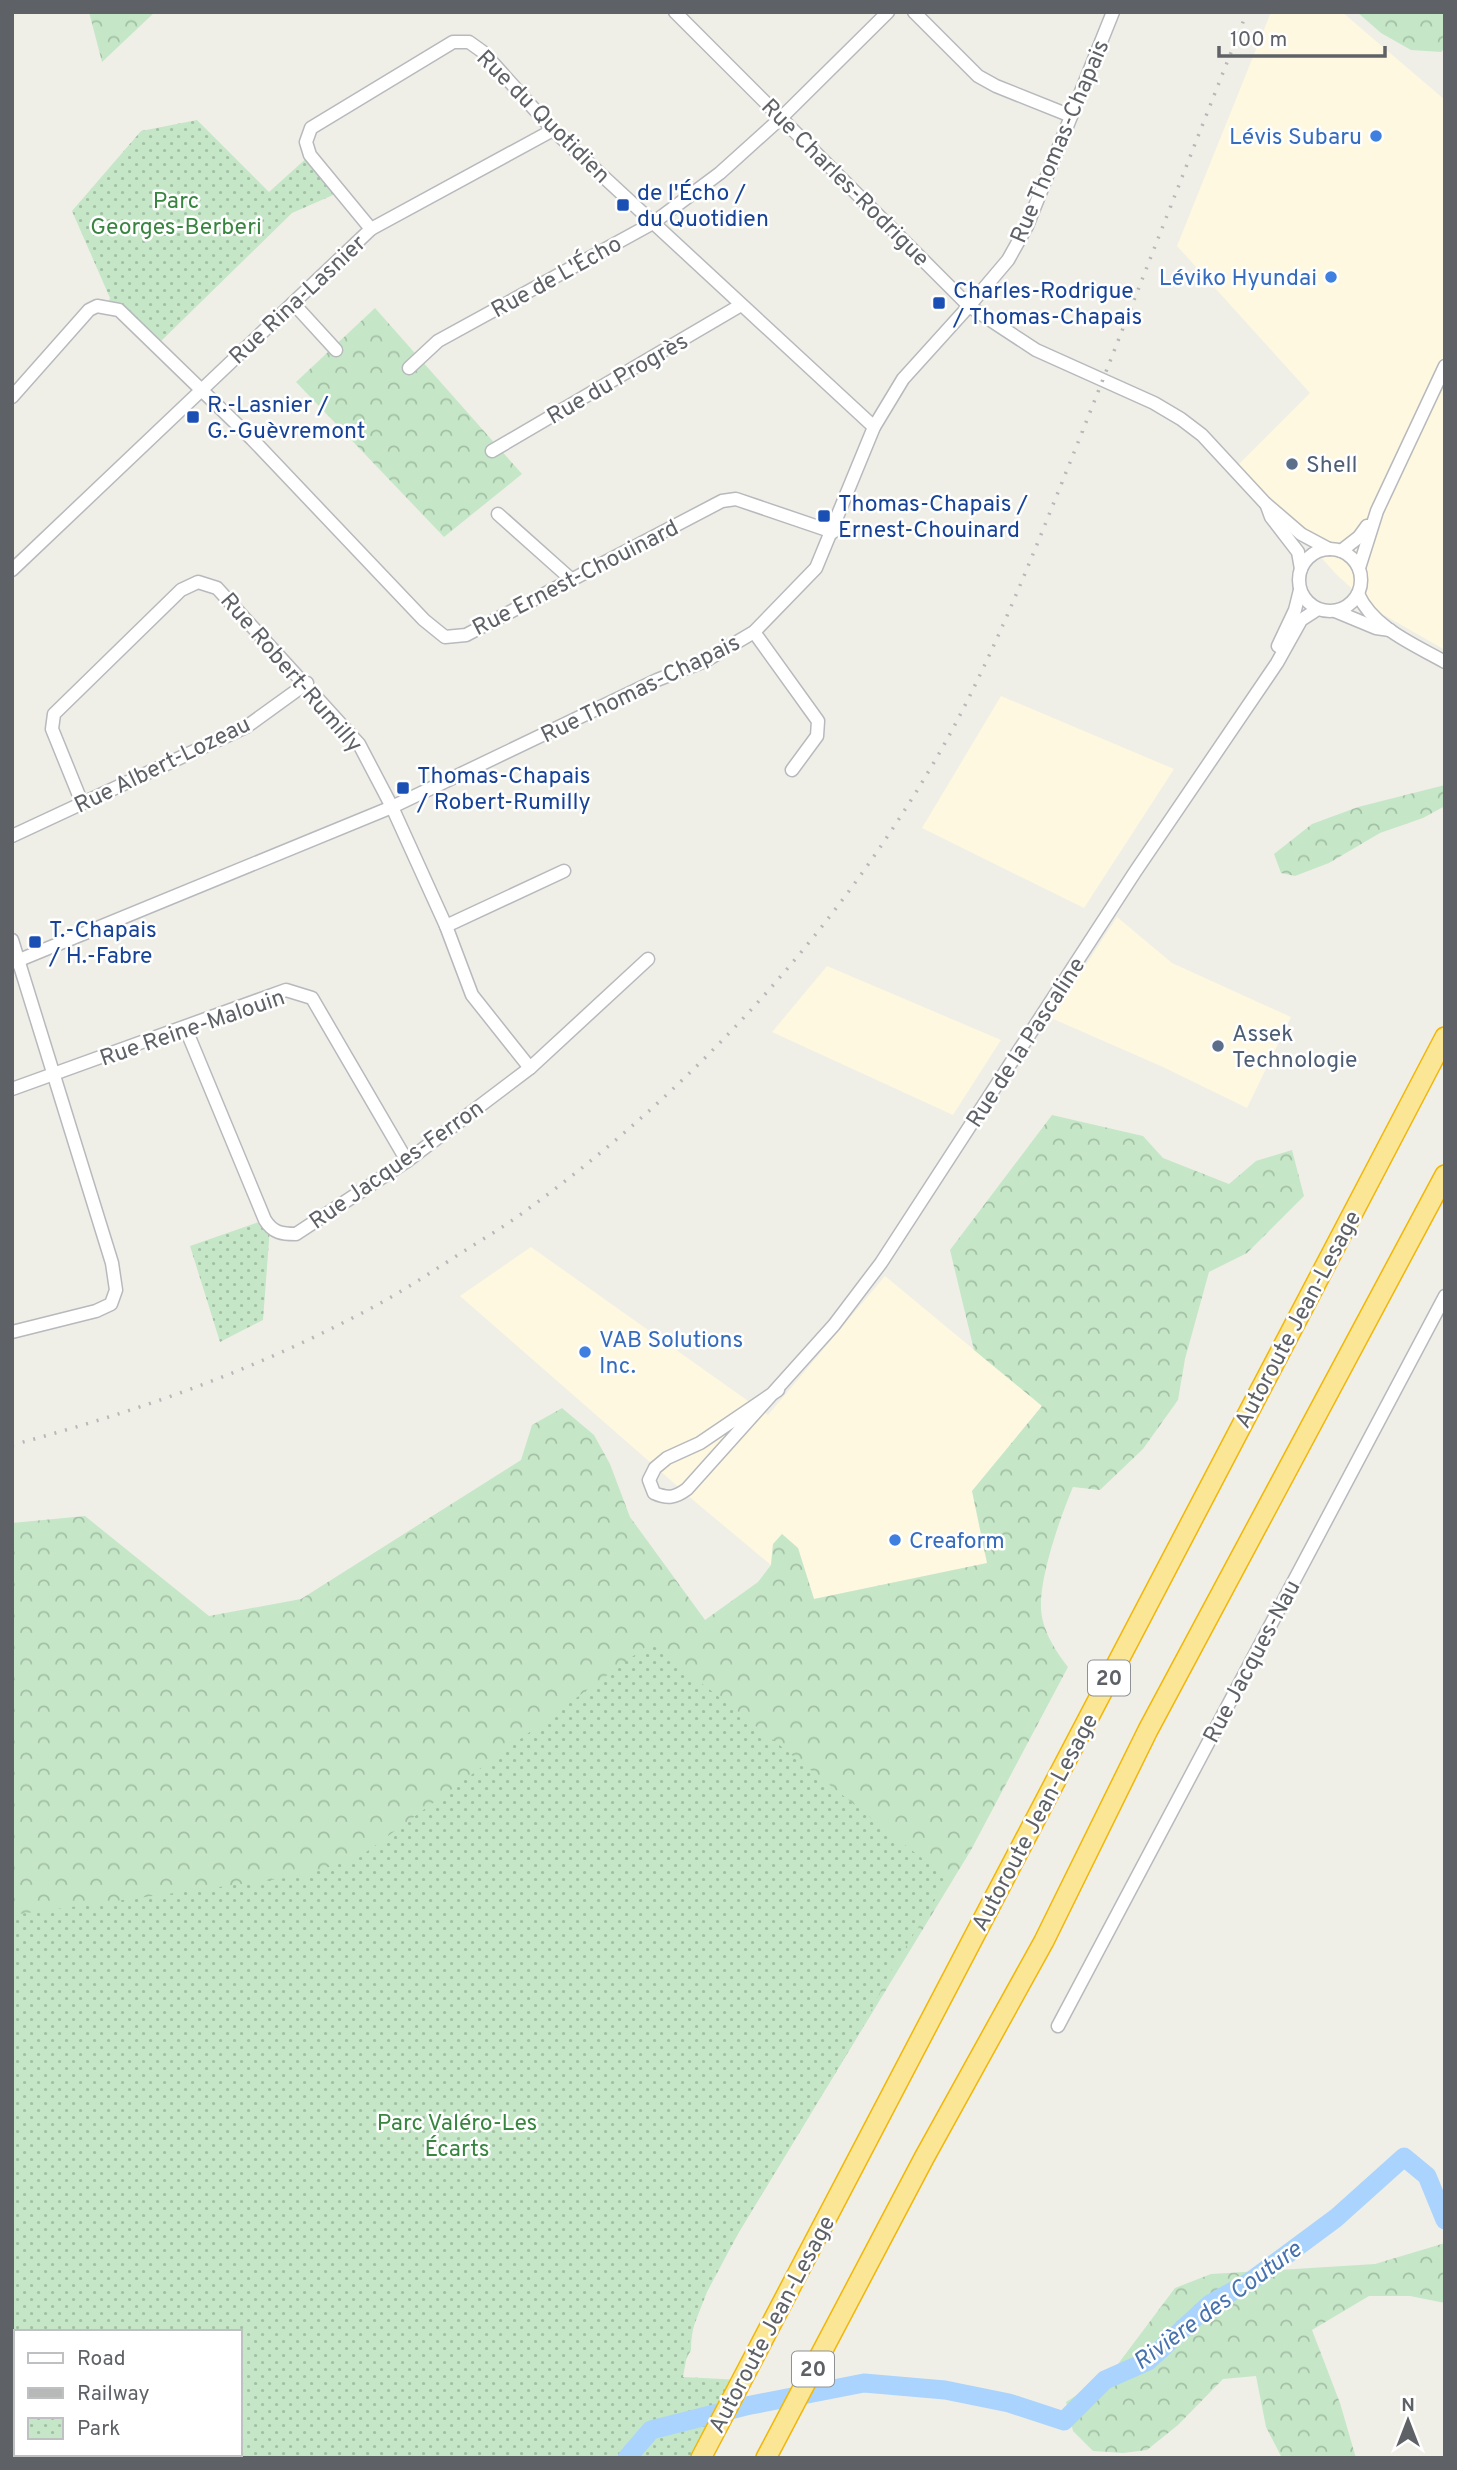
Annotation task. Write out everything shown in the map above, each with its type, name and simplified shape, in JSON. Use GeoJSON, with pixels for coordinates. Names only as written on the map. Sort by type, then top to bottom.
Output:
{"type":"FeatureCollection","features":[{"type":"Feature","properties":{"kind":"highway","name":"Autoroute Jean-Lesage"},"geometry":{"type":"LineString","coordinates":[[701,2458],[1445,1037]]}},
{"type":"Feature","properties":{"kind":"highway","name":"20"},"geometry":{"type":"LineString","coordinates":[[766,2458],[924,2158],[1044,1941],[1148,1730],[1445,1175]]}},
{"type":"Feature","properties":{"kind":"street","name":"Rue Charles-Rodrigue"},"geometry":{"type":"LineString","coordinates":[[675,12],[969,306],[1035,350],[1154,403],[1181,419],[1202,435],[1265,503],[1301,534],[1335,550]]}},
{"type":"Feature","properties":{"kind":"street","name":"Rue de L'Écho"},"geometry":{"type":"LineString","coordinates":[[409,368],[438,341],[653,223],[720,173],[782,117],[888,12]]}},
{"type":"Feature","properties":{"kind":"street"},"geometry":{"type":"LineString","coordinates":[[914,12],[978,76],[1071,116]]}},
{"type":"Feature","properties":{"kind":"street","name":"Rue Thomas-Chapais"},"geometry":{"type":"LineString","coordinates":[[16,962],[391,807],[657,680],[705,661],[754,632],[816,568],[874,427],[903,379],[1008,260],[1027,226],[1113,12]]}},
{"type":"Feature","properties":{"kind":"street","name":"Rue du Quotidien"},"geometry":{"type":"LineString","coordinates":[[371,229],[310,155],[306,142],[311,128],[453,42],[469,42],[483,52],[553,130],[874,427]]}},
{"type":"Feature","properties":{"kind":"street","name":"Rue Rina-Lasnier"},"geometry":{"type":"LineString","coordinates":[[12,570],[371,229],[553,130]]}},
{"type":"Feature","properties":{"kind":"street"},"geometry":{"type":"LineString","coordinates":[[293,303],[336,350]]}},
{"type":"Feature","properties":{"kind":"street","name":"Rue du Progrès"},"geometry":{"type":"LineString","coordinates":[[492,452],[741,305]]}},
{"type":"Feature","properties":{"kind":"street"},"geometry":{"type":"LineString","coordinates":[[12,397],[89,310],[97,306],[119,310],[201,391]]}},
{"type":"Feature","properties":{"kind":"street"},"geometry":{"type":"LineString","coordinates":[[1334,611],[1346,607],[1358,594],[1361,582],[1359,568],[1377,511],[1445,366]]}},
{"type":"Feature","properties":{"kind":"street","name":"Rue Ernest-Chouinard"},"geometry":{"type":"LineString","coordinates":[[201,391],[252,439],[424,620],[445,637],[466,635],[722,501],[736,499],[833,532]]}},
{"type":"Feature","properties":{"kind":"street","name":"Rue Charles-Rodrigue"},"geometry":{"type":"LineString","coordinates":[[1265,503],[1271,517],[1298,552],[1301,569]]}},
{"type":"Feature","properties":{"kind":"street"},"geometry":{"type":"LineString","coordinates":[[1377,511],[1360,537],[1335,550],[1311,555],[1301,569],[1298,579],[1300,590],[1309,604],[1390,631]]}},
{"type":"Feature","properties":{"kind":"street"},"geometry":{"type":"LineString","coordinates":[[498,514],[572,580]]}},
{"type":"Feature","properties":{"kind":"street"},"geometry":{"type":"LineString","coordinates":[[1335,550],[1351,557],[1359,568]]}},
{"type":"Feature","properties":{"kind":"street","name":"Rue Robert-Rumilly"},"geometry":{"type":"LineString","coordinates":[[82,803],[52,729],[54,714],[181,590],[198,582],[218,587],[359,744],[446,926],[472,995],[530,1068]]}},
{"type":"Feature","properties":{"kind":"street","name":"Rue de la Pascaline"},"geometry":{"type":"LineString","coordinates":[[1260,684],[1295,610],[1300,590]]}},
{"type":"Feature","properties":{"kind":"street"},"geometry":{"type":"LineString","coordinates":[[1358,594],[1368,610],[1390,631],[1445,662]]}},
{"type":"Feature","properties":{"kind":"street","name":"Rue de la Pascaline"},"geometry":{"type":"LineString","coordinates":[[778,1391],[700,1443],[667,1458],[654,1468],[649,1480],[654,1493],[667,1499],[687,1489],[778,1391],[834,1325],[881,1263],[1260,684],[1277,663],[1301,620],[1318,609]]}},
{"type":"Feature","properties":{"kind":"street"},"geometry":{"type":"LineString","coordinates":[[754,632],[818,721],[817,736],[792,770]]}},
{"type":"Feature","properties":{"kind":"street","name":"Rue Albert-Lozeau"},"geometry":{"type":"LineString","coordinates":[[12,836],[246,727],[307,683]]}},
{"type":"Feature","properties":{"kind":"street"},"geometry":{"type":"LineString","coordinates":[[446,926],[564,871]]}},
{"type":"Feature","properties":{"kind":"street"},"geometry":{"type":"LineString","coordinates":[[12,940],[16,962],[112,1263],[116,1290],[111,1304],[96,1311],[12,1332]]}},
{"type":"Feature","properties":{"kind":"street","name":"Rue Jacques-Ferron"},"geometry":{"type":"LineString","coordinates":[[185,1027],[270,1228],[281,1234],[296,1234],[407,1161],[530,1068],[648,959]]}},
{"type":"Feature","properties":{"kind":"street","name":"Rue Reine-Malouin"},"geometry":{"type":"LineString","coordinates":[[12,1089],[286,990],[312,998],[407,1161]]}},
{"type":"Feature","properties":{"kind":"street","name":"Rue Jacques-Nau"},"geometry":{"type":"LineString","coordinates":[[1058,2026],[1445,1296]]}},
{"type":"Feature","properties":{"kind":"shaded area"},"geometry":{"type":"Polygon","coordinates":[[[1271,12],[1342,12],[1445,100],[1445,650],[1377,611],[1337,575],[1238,465],[1310,393],[1177,246],[1271,12]]]}},
{"type":"Feature","properties":{"kind":"shaded area"},"geometry":{"type":"Polygon","coordinates":[[[1001,696],[1174,769],[1084,908],[922,828],[1001,696]]]}},
{"type":"Feature","properties":{"kind":"shaded area"},"geometry":{"type":"Polygon","coordinates":[[[1117,917],[1172,963],[1291,1017],[1247,1108],[1163,1067],[1051,1018],[1117,917]]]}},
{"type":"Feature","properties":{"kind":"shaded area"},"geometry":{"type":"Polygon","coordinates":[[[827,966],[1001,1040],[953,1115],[772,1032],[827,966]]]}},
{"type":"Feature","properties":{"kind":"shaded area"},"geometry":{"type":"Polygon","coordinates":[[[531,1247],[768,1415],[885,1276],[1042,1406],[972,1491],[988,1563],[814,1599],[798,1548],[783,1535],[773,1544],[771,1565],[460,1296],[531,1247]]]}},
{"type":"Feature","properties":{"kind":"green space"},"geometry":{"type":"Polygon","coordinates":[[[89,12],[155,12],[102,62],[89,12]]]}},
{"type":"Feature","properties":{"kind":"green space"},"geometry":{"type":"Polygon","coordinates":[[[1357,12],[1445,12],[1445,48],[1441,52],[1411,50],[1381,33],[1357,12]]]}},
{"type":"Feature","properties":{"kind":"green space","name":"Parc Georges-Berberi"},"geometry":{"type":"Polygon","coordinates":[[[197,120],[269,192],[310,155],[340,192],[292,213],[155,347],[107,306],[110,298],[72,211],[141,131],[197,120]]]}},
{"type":"Feature","properties":{"kind":"green space"},"geometry":{"type":"Polygon","coordinates":[[[375,308],[522,474],[444,537],[296,382],[375,308]]]}},
{"type":"Feature","properties":{"kind":"green space"},"geometry":{"type":"Polygon","coordinates":[[[1445,785],[1445,806],[1423,818],[1380,833],[1329,863],[1295,876],[1281,873],[1274,854],[1312,824],[1358,807],[1445,785]]]}},
{"type":"Feature","properties":{"kind":"green space"},"geometry":{"type":"Polygon","coordinates":[[[1052,1115],[1143,1136],[1163,1158],[1229,1184],[1256,1161],[1292,1150],[1304,1196],[1247,1253],[1209,1272],[1185,1359],[1178,1400],[1143,1449],[1100,1490],[1073,1487],[1047,1563],[1041,1608],[1047,1632],[1068,1667],[971,1850],[715,2274],[696,2319],[691,2350],[636,2458],[12,2458],[12,1523],[85,1516],[209,1616],[301,1599],[521,1460],[532,1425],[562,1408],[594,1435],[610,1464],[630,1517],[705,1620],[758,1582],[771,1565],[773,1544],[782,1534],[798,1548],[814,1599],[987,1563],[972,1491],[1042,1406],[974,1350],[950,1250],[1052,1115]]]}},
{"type":"Feature","properties":{"kind":"green space"},"geometry":{"type":"Polygon","coordinates":[[[265,1220],[270,1228],[263,1320],[220,1342],[190,1246],[265,1220]]]}},
{"type":"Feature","properties":{"kind":"green space","name":"Parc Valéro-Les Écarts"},"geometry":{"type":"Polygon","coordinates":[[[651,1643],[948,1879],[889,1974],[864,2025],[739,2232],[707,2292],[691,2333],[683,2377],[742,2380],[701,2458],[12,2458],[12,1915],[300,1876],[358,1858],[651,1643]]]}},
{"type":"Feature","properties":{"kind":"green space"},"geometry":{"type":"Polygon","coordinates":[[[1445,2243],[1445,2303],[1410,2296],[1369,2296],[1312,2330],[1340,2403],[1356,2458],[1282,2458],[1266,2427],[1256,2376],[1223,2379],[1178,2425],[1147,2450],[1123,2453],[1093,2451],[1073,2431],[1066,2402],[1112,2372],[1175,2288],[1211,2274],[1375,2264],[1445,2243]]]}},
{"type":"Feature","properties":{"kind":"waterway","name":"Rivière des Couture"},"geometry":{"type":"LineString","coordinates":[[627,2458],[651,2430],[746,2406],[864,2383],[945,2390],[1009,2403],[1064,2421],[1105,2380],[1148,2361],[1210,2304],[1251,2281],[1336,2218],[1404,2157],[1427,2176],[1445,2220]]}},
{"type":"Feature","properties":{"kind":"railway"},"geometry":{"type":"LineString","coordinates":[[12,1445],[189,1390],[316,1336],[397,1293],[512,1221],[590,1161],[650,1110],[707,1056],[761,998],[860,876],[904,811],[945,743],[982,671],[1097,395],[1247,12]]}},
{"type":"Feature","properties":{"kind":"place","name":"Lévis Subaru"},"geometry":{"type":"Point","coordinates":[1376,136]}},
{"type":"Feature","properties":{"kind":"place","name":"de l'Écho / du Quotidien"},"geometry":{"type":"Point","coordinates":[623,205]}},
{"type":"Feature","properties":{"kind":"place","name":"Léviko Hyundai"},"geometry":{"type":"Point","coordinates":[1331,277]}},
{"type":"Feature","properties":{"kind":"place","name":"Charles-Rodrigue / Thomas-Chapais"},"geometry":{"type":"Point","coordinates":[939,303]}},
{"type":"Feature","properties":{"kind":"place","name":"R.-Lasnier / G.-Guèvremont"},"geometry":{"type":"Point","coordinates":[193,417]}},
{"type":"Feature","properties":{"kind":"place","name":"Shell"},"geometry":{"type":"Point","coordinates":[1292,464]}},
{"type":"Feature","properties":{"kind":"place","name":"Thomas-Chapais / Ernest-Chouinard"},"geometry":{"type":"Point","coordinates":[824,516]}},
{"type":"Feature","properties":{"kind":"place","name":"Thomas-Chapais / Robert-Rumilly"},"geometry":{"type":"Point","coordinates":[403,788]}},
{"type":"Feature","properties":{"kind":"place","name":"T.-Chapais / H.-Fabre"},"geometry":{"type":"Point","coordinates":[35,942]}},
{"type":"Feature","properties":{"kind":"place","name":"Assek Technologie"},"geometry":{"type":"Point","coordinates":[1218,1046]}},
{"type":"Feature","properties":{"kind":"place","name":"VAB Solutions Inc."},"geometry":{"type":"Point","coordinates":[585,1352]}},
{"type":"Feature","properties":{"kind":"place","name":"Creaform"},"geometry":{"type":"Point","coordinates":[895,1540]}}]}
